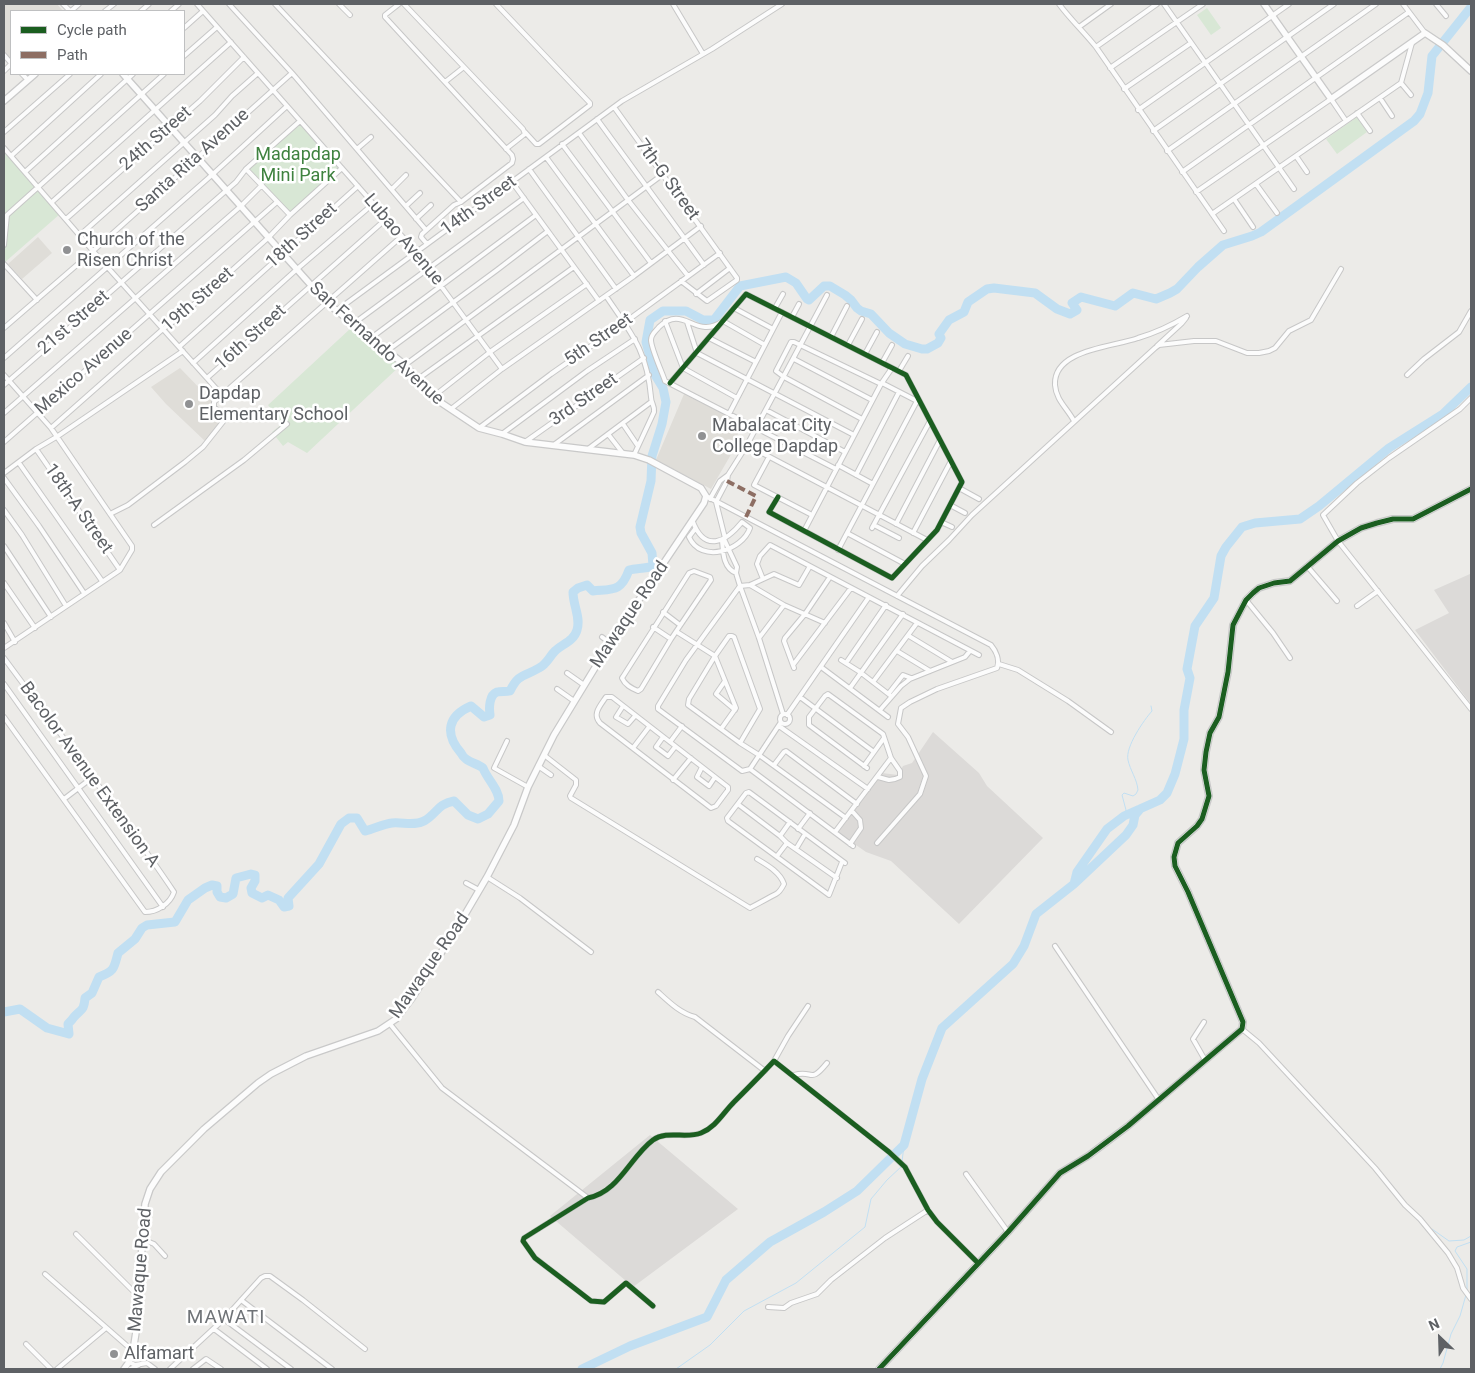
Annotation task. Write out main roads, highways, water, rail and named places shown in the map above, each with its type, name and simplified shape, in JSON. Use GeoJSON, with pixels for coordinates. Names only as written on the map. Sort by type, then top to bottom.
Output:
{"type":"FeatureCollection","features":[{"type":"Feature","properties":{"kind":"main road"},"geometry":{"type":"LineString","coordinates":[[1264,4],[1331,99],[1425,33],[1442,45],[1471,71]]}},
{"type":"Feature","properties":{"kind":"main road"},"geometry":{"type":"LineString","coordinates":[[4,101],[33,75]]}},
{"type":"Feature","properties":{"kind":"main road","name":"San Fernando Avenue"},"geometry":{"type":"LineString","coordinates":[[125,76],[326,302],[404,365],[440,402],[451,410],[479,428],[525,442],[555,444],[634,455],[658,464],[691,482],[707,495]]}},
{"type":"Feature","properties":{"kind":"main road"},"geometry":{"type":"LineString","coordinates":[[879,1369],[1008,1232],[1060,1173],[1088,1156],[1159,1100],[1242,1029],[1243,1022],[1188,892],[1175,866],[1174,857],[1178,843],[1202,819],[1208,796],[1204,770],[1206,752],[1210,733],[1218,717],[1228,672],[1234,625],[1246,600],[1259,588],[1274,583],[1290,581],[1338,541],[1361,528],[1393,519],[1413,519],[1471,489]]}},
{"type":"Feature","properties":{"kind":"main road","name":"Mawaque Road"},"geometry":{"type":"LineString","coordinates":[[124,1369],[129,1366],[133,1351],[139,1297],[145,1204],[161,1172],[204,1129],[258,1083],[287,1064],[320,1050],[372,1034],[390,1024],[412,998],[458,928],[487,877],[514,825],[538,766],[574,701],[610,643],[693,522],[707,495]]}},
{"type":"Feature","properties":{"kind":"waterway"},"geometry":{"type":"LineString","coordinates":[[4,1012],[20,1009],[47,1028],[69,1034],[68,1024],[83,1008],[85,998],[92,993],[99,977],[111,971],[118,953],[135,939],[142,928],[147,925],[175,922],[188,900],[212,885],[217,886],[217,892],[220,897],[226,898],[233,894],[236,878],[251,874],[255,875],[255,881],[251,888],[252,893],[262,898],[268,895],[279,900],[284,907],[289,906],[288,898],[319,864],[341,824],[349,818],[357,818],[365,831],[385,824],[417,823],[424,821],[444,804],[454,801],[468,815],[478,819],[488,814],[499,801],[497,792],[483,768],[465,758],[456,746],[451,732],[453,720],[463,710],[471,706],[484,717],[490,715],[490,702],[494,694],[510,691],[519,678],[542,666],[555,651],[573,637],[578,625],[573,592],[578,588],[587,585],[593,591],[616,588],[623,582],[629,570],[653,566],[652,553],[641,533],[640,527],[651,481],[652,456],[662,424],[666,402],[663,388],[655,375],[646,342],[650,320],[663,311],[686,311],[703,320],[714,320],[740,286],[786,277],[796,283],[809,300],[824,286],[830,286],[845,295],[861,311],[871,314],[889,333],[905,344],[927,349],[938,343],[941,338],[939,334],[949,320],[964,312],[968,302],[987,289],[994,288],[1035,293],[1057,309],[1070,314],[1077,310],[1072,303],[1081,297],[1115,306],[1133,293],[1156,299],[1177,289],[1223,245],[1261,232],[1414,121],[1420,114],[1428,93],[1432,56],[1471,7]]}},
{"type":"Feature","properties":{"kind":"waterway"},"geometry":{"type":"LineString","coordinates":[[582,1369],[630,1346],[707,1317],[726,1280],[770,1242],[857,1191],[904,1145],[922,1079],[942,1028],[1013,964],[1024,946],[1036,914],[1074,884],[1077,872],[1107,829],[1124,816],[1160,800],[1167,793],[1175,774],[1184,739],[1184,710],[1190,678],[1187,669],[1195,626],[1214,598],[1221,556],[1226,547],[1242,527],[1255,523],[1300,519],[1319,506],[1389,448],[1443,414],[1471,387]]}},
{"type":"Feature","properties":{"kind":"waterway"},"geometry":{"type":"LineString","coordinates":[[1124,816],[1126,810],[1122,795],[1124,793],[1133,796],[1138,790],[1128,760],[1129,748],[1140,727],[1152,711],[1151,706]]}},
{"type":"Feature","properties":{"kind":"waterway"},"geometry":{"type":"LineString","coordinates":[[1074,884],[1126,835],[1133,825],[1135,815],[1140,809]]}},
{"type":"Feature","properties":{"kind":"waterway"},"geometry":{"type":"LineString","coordinates":[[902,1162],[904,1145]]}},
{"type":"Feature","properties":{"kind":"waterway"},"geometry":{"type":"LineString","coordinates":[[676,1369],[710,1345],[744,1311],[796,1283],[865,1227],[871,1199],[902,1166]]}},
{"type":"Feature","properties":{"kind":"waterway"},"geometry":{"type":"LineString","coordinates":[[1432,1229],[1449,1241],[1464,1240],[1471,1236]]}},
{"type":"Feature","properties":{"kind":"waterway"},"geometry":{"type":"LineString","coordinates":[[1467,1291],[1467,1269],[1455,1251],[1457,1247],[1471,1242]]}},
{"type":"Feature","properties":{"kind":"waterway"},"geometry":{"type":"LineString","coordinates":[[1440,1369],[1466,1295]]}},
{"type":"Feature","properties":{"kind":"place","name":"Church of the Risen Christ"},"geometry":{"type":"Point","coordinates":[67,250]}},
{"type":"Feature","properties":{"kind":"place","name":"Dapdap Elementary School"},"geometry":{"type":"Point","coordinates":[189,404]}},
{"type":"Feature","properties":{"kind":"place","name":"Mabalacat City College Dapdap"},"geometry":{"type":"Point","coordinates":[702,436]}},
{"type":"Feature","properties":{"kind":"place","name":"Alfamart"},"geometry":{"type":"Point","coordinates":[114,1354]}},
{"type":"Feature","properties":{"kind":"district","name":"MAWATI"},"geometry":{"type":"Point","coordinates":[226,1318]}},
{"type":"Feature","properties":{"kind":"park label","name":"Madapdap Mini Park"},"geometry":{"type":"Point","coordinates":[298,165]}}]}
